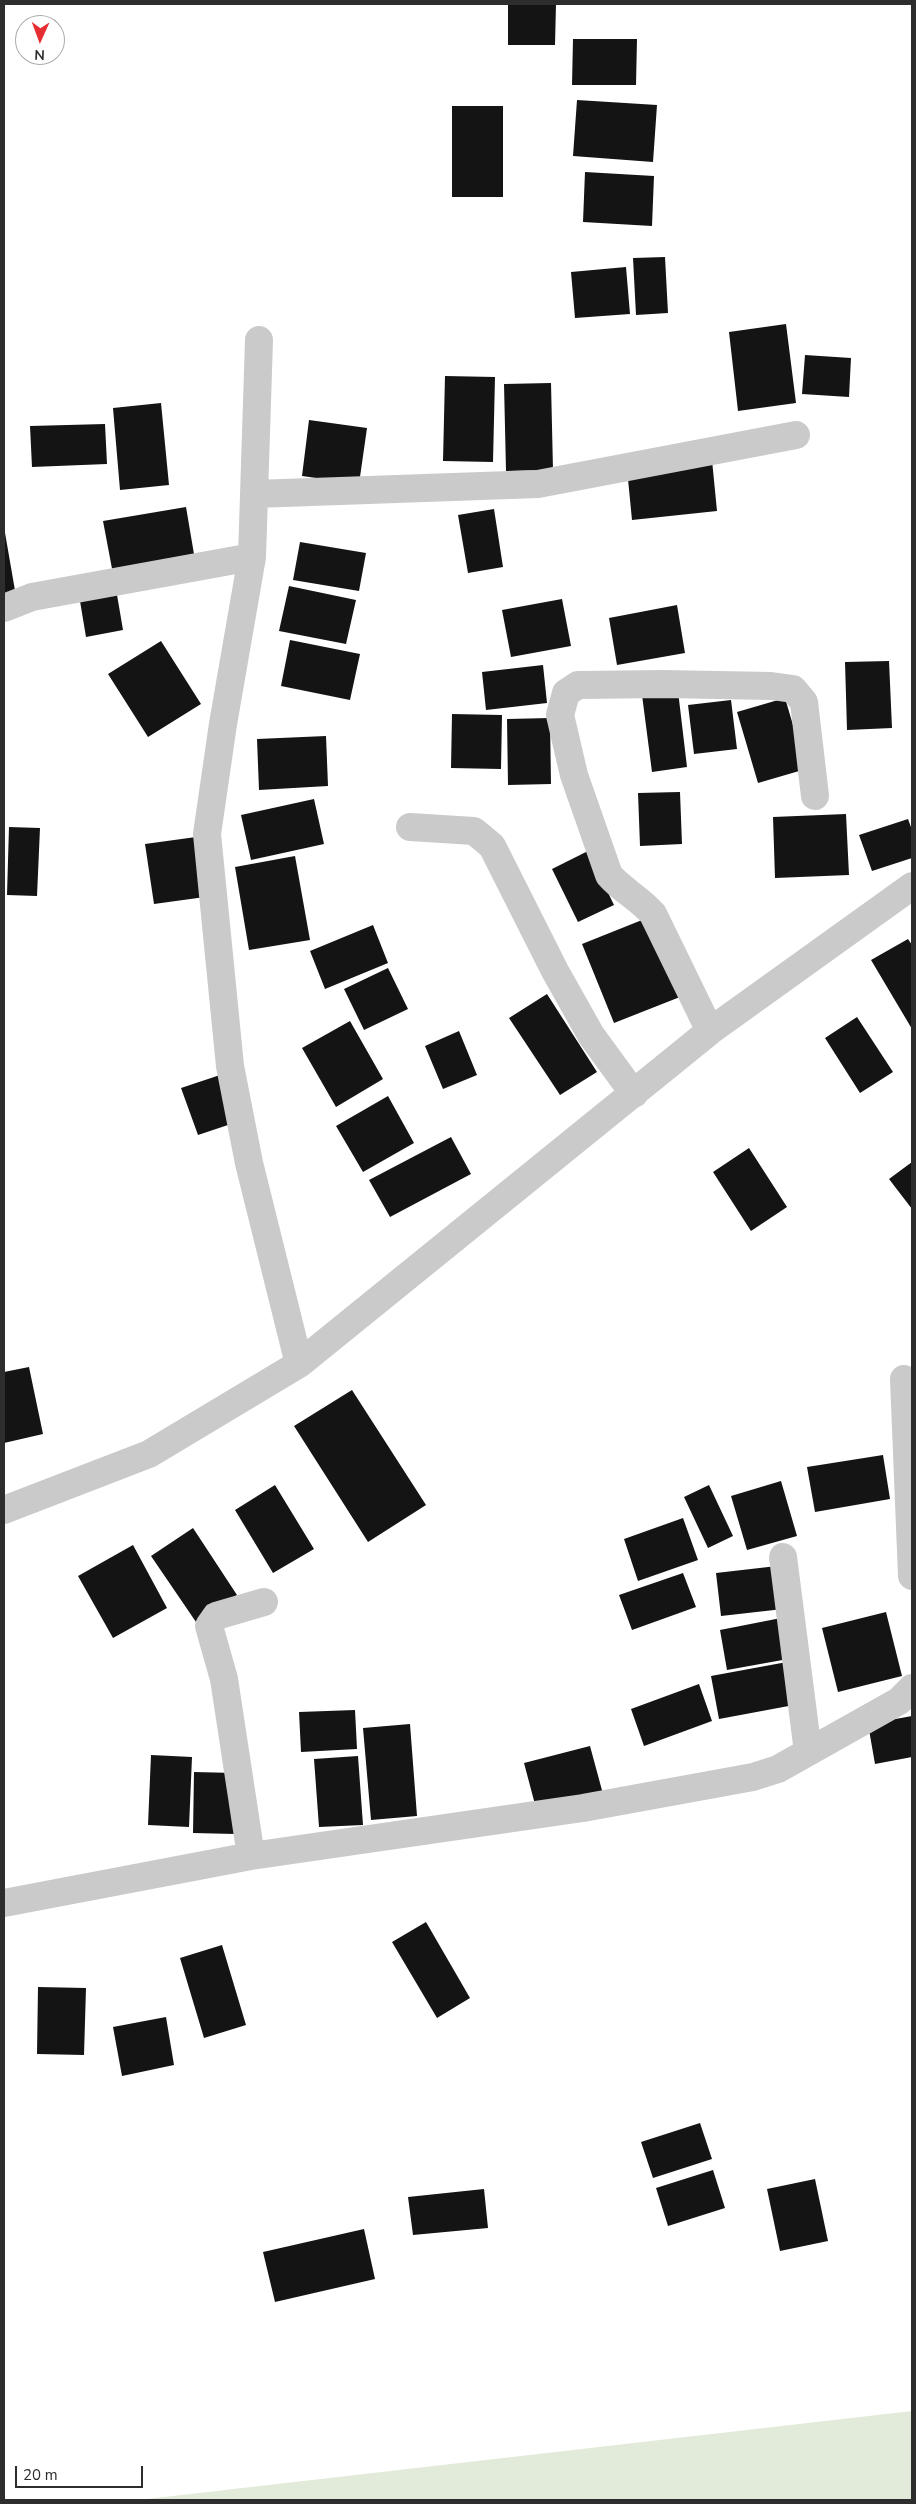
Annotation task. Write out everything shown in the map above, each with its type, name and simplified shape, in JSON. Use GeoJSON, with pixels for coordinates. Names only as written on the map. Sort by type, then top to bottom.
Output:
{"type":"FeatureCollection","features":[{"type":"Feature","properties":{"kind":"street"},"geometry":{"type":"LineString","coordinates":[[259,340],[252,557],[223,724],[207,834],[230,1066],[249,1163],[299,1364]]}},
{"type":"Feature","properties":{"kind":"street"},"geometry":{"type":"LineString","coordinates":[[255,494],[538,484],[796,435]]}},
{"type":"Feature","properties":{"kind":"street"},"geometry":{"type":"LineString","coordinates":[[4,608],[32,597],[252,557]]}},
{"type":"Feature","properties":{"kind":"street"},"geometry":{"type":"LineString","coordinates":[[710,1031],[653,914],[644,904],[620,888],[609,875],[574,775],[560,715],[566,694],[578,685],[771,686],[793,690],[804,702],[815,796]]}},
{"type":"Feature","properties":{"kind":"street"},"geometry":{"type":"LineString","coordinates":[[410,827],[474,831],[492,846],[551,962],[591,1035],[634,1094]]}},
{"type":"Feature","properties":{"kind":"street"},"geometry":{"type":"LineString","coordinates":[[4,1510],[149,1454],[299,1364],[710,1031],[912,886]]}},
{"type":"Feature","properties":{"kind":"street"},"geometry":{"type":"LineString","coordinates":[[904,1379],[912,1576]]}},
{"type":"Feature","properties":{"kind":"street"},"geometry":{"type":"LineString","coordinates":[[783,1557],[808,1752]]}},
{"type":"Feature","properties":{"kind":"street"},"geometry":{"type":"LineString","coordinates":[[251,1856],[224,1679],[209,1626],[216,1616],[264,1602]]}},
{"type":"Feature","properties":{"kind":"street"},"geometry":{"type":"LineString","coordinates":[[4,1903],[251,1856],[583,1808],[753,1777],[778,1769],[899,1701],[912,1688]]}},
{"type":"Feature","properties":{"kind":"green space"},"geometry":{"type":"Polygon","coordinates":[[[912,2411],[912,2500],[138,2500],[912,2411]]]}},
{"type":"Feature","properties":{"kind":"building"},"geometry":{"type":"Polygon","coordinates":[[[508,4],[556,4],[555,45],[508,45],[508,4]]]}},
{"type":"Feature","properties":{"kind":"building"},"geometry":{"type":"Polygon","coordinates":[[[573,39],[637,39],[636,85],[572,85],[573,39]]]}},
{"type":"Feature","properties":{"kind":"building"},"geometry":{"type":"Polygon","coordinates":[[[577,100],[657,105],[653,162],[573,156],[577,100]]]}},
{"type":"Feature","properties":{"kind":"building"},"geometry":{"type":"Polygon","coordinates":[[[452,106],[503,106],[503,197],[452,197],[452,106]]]}},
{"type":"Feature","properties":{"kind":"building"},"geometry":{"type":"Polygon","coordinates":[[[585,172],[654,176],[652,226],[583,222],[585,172]]]}},
{"type":"Feature","properties":{"kind":"building"},"geometry":{"type":"Polygon","coordinates":[[[665,257],[668,313],[636,315],[633,258],[665,257]]]}},
{"type":"Feature","properties":{"kind":"building"},"geometry":{"type":"Polygon","coordinates":[[[626,267],[630,314],[575,318],[571,272],[626,267]]]}},
{"type":"Feature","properties":{"kind":"building"},"geometry":{"type":"Polygon","coordinates":[[[786,324],[796,403],[738,411],[729,332],[786,324]]]}},
{"type":"Feature","properties":{"kind":"building"},"geometry":{"type":"Polygon","coordinates":[[[805,355],[851,358],[849,397],[802,394],[805,355]]]}},
{"type":"Feature","properties":{"kind":"building"},"geometry":{"type":"Polygon","coordinates":[[[445,376],[495,377],[493,462],[443,461],[445,376]]]}},
{"type":"Feature","properties":{"kind":"building"},"geometry":{"type":"Polygon","coordinates":[[[551,383],[553,470],[506,471],[504,384],[551,383]]]}},
{"type":"Feature","properties":{"kind":"building"},"geometry":{"type":"Polygon","coordinates":[[[161,403],[169,485],[120,490],[113,408],[161,403]]]}},
{"type":"Feature","properties":{"kind":"building"},"geometry":{"type":"Polygon","coordinates":[[[309,420],[367,428],[359,484],[302,476],[309,420]]]}},
{"type":"Feature","properties":{"kind":"building"},"geometry":{"type":"Polygon","coordinates":[[[105,424],[107,464],[32,467],[30,426],[105,424]]]}},
{"type":"Feature","properties":{"kind":"building"},"geometry":{"type":"Polygon","coordinates":[[[712,460],[717,511],[632,520],[627,469],[712,460]]]}},
{"type":"Feature","properties":{"kind":"building"},"geometry":{"type":"Polygon","coordinates":[[[186,507],[195,560],[113,574],[103,521],[186,507]]]}},
{"type":"Feature","properties":{"kind":"building"},"geometry":{"type":"Polygon","coordinates":[[[494,509],[503,567],[468,573],[458,515],[494,509]]]}},
{"type":"Feature","properties":{"kind":"building"},"geometry":{"type":"Polygon","coordinates":[[[4,527],[17,602],[4,604],[4,527]]]}},
{"type":"Feature","properties":{"kind":"building"},"geometry":{"type":"Polygon","coordinates":[[[300,542],[366,553],[359,591],[293,580],[300,542]]]}},
{"type":"Feature","properties":{"kind":"building"},"geometry":{"type":"Polygon","coordinates":[[[115,583],[123,630],[86,637],[78,589],[115,583]]]}},
{"type":"Feature","properties":{"kind":"building"},"geometry":{"type":"Polygon","coordinates":[[[289,586],[356,600],[346,644],[279,631],[289,586]]]}},
{"type":"Feature","properties":{"kind":"building"},"geometry":{"type":"Polygon","coordinates":[[[562,599],[571,646],[511,657],[502,610],[562,599]]]}},
{"type":"Feature","properties":{"kind":"building"},"geometry":{"type":"Polygon","coordinates":[[[677,605],[685,653],[617,665],[609,618],[677,605]]]}},
{"type":"Feature","properties":{"kind":"building"},"geometry":{"type":"Polygon","coordinates":[[[290,640],[360,654],[350,700],[281,686],[290,640]]]}},
{"type":"Feature","properties":{"kind":"building"},"geometry":{"type":"Polygon","coordinates":[[[161,641],[201,704],[148,737],[108,674],[161,641]]]}},
{"type":"Feature","properties":{"kind":"building"},"geometry":{"type":"Polygon","coordinates":[[[889,661],[892,728],[847,730],[845,662],[889,661]]]}},
{"type":"Feature","properties":{"kind":"building"},"geometry":{"type":"Polygon","coordinates":[[[543,665],[547,703],[486,710],[482,672],[543,665]]]}},
{"type":"Feature","properties":{"kind":"building"},"geometry":{"type":"Polygon","coordinates":[[[678,691],[687,767],[652,772],[642,695],[678,691]]]}},
{"type":"Feature","properties":{"kind":"building"},"geometry":{"type":"Polygon","coordinates":[[[785,698],[806,769],[758,783],[737,712],[785,698]]]}},
{"type":"Feature","properties":{"kind":"building"},"geometry":{"type":"Polygon","coordinates":[[[731,700],[737,749],[694,754],[688,705],[731,700]]]}},
{"type":"Feature","properties":{"kind":"building"},"geometry":{"type":"Polygon","coordinates":[[[452,714],[502,715],[501,769],[451,768],[452,714]]]}},
{"type":"Feature","properties":{"kind":"building"},"geometry":{"type":"Polygon","coordinates":[[[550,718],[551,784],[508,785],[507,719],[550,718]]]}},
{"type":"Feature","properties":{"kind":"building"},"geometry":{"type":"Polygon","coordinates":[[[326,736],[328,786],[259,790],[257,739],[326,736]]]}},
{"type":"Feature","properties":{"kind":"building"},"geometry":{"type":"Polygon","coordinates":[[[680,792],[682,844],[640,846],[638,793],[680,792]]]}},
{"type":"Feature","properties":{"kind":"building"},"geometry":{"type":"Polygon","coordinates":[[[314,799],[324,844],[251,860],[241,815],[314,799]]]}},
{"type":"Feature","properties":{"kind":"building"},"geometry":{"type":"Polygon","coordinates":[[[846,814],[849,875],[775,878],[773,817],[846,814]]]}},
{"type":"Feature","properties":{"kind":"building"},"geometry":{"type":"Polygon","coordinates":[[[908,819],[912,830],[912,858],[872,871],[859,835],[908,819]]]}},
{"type":"Feature","properties":{"kind":"building"},"geometry":{"type":"Polygon","coordinates":[[[9,827],[40,828],[37,896],[7,895],[9,827]]]}},
{"type":"Feature","properties":{"kind":"building"},"geometry":{"type":"Polygon","coordinates":[[[196,837],[205,897],[154,904],[145,844],[196,837]]]}},
{"type":"Feature","properties":{"kind":"building"},"geometry":{"type":"Polygon","coordinates":[[[588,851],[614,905],[578,922],[552,869],[588,851]]]}},
{"type":"Feature","properties":{"kind":"building"},"geometry":{"type":"Polygon","coordinates":[[[295,856],[310,940],[249,950],[235,867],[295,856]]]}},
{"type":"Feature","properties":{"kind":"building"},"geometry":{"type":"Polygon","coordinates":[[[652,916],[685,995],[614,1023],[582,944],[652,916]]]}},
{"type":"Feature","properties":{"kind":"building"},"geometry":{"type":"Polygon","coordinates":[[[373,925],[388,963],[325,989],[310,951],[373,925]]]}},
{"type":"Feature","properties":{"kind":"building"},"geometry":{"type":"Polygon","coordinates":[[[908,939],[912,945],[912,1029],[871,960],[908,939]]]}},
{"type":"Feature","properties":{"kind":"building"},"geometry":{"type":"Polygon","coordinates":[[[388,968],[408,1009],[364,1030],[344,989],[388,968]]]}},
{"type":"Feature","properties":{"kind":"building"},"geometry":{"type":"Polygon","coordinates":[[[547,994],[597,1072],[560,1095],[509,1018],[547,994]]]}},
{"type":"Feature","properties":{"kind":"building"},"geometry":{"type":"Polygon","coordinates":[[[857,1017],[893,1072],[860,1093],[825,1038],[857,1017]]]}},
{"type":"Feature","properties":{"kind":"building"},"geometry":{"type":"Polygon","coordinates":[[[350,1021],[383,1079],[336,1107],[302,1048],[350,1021]]]}},
{"type":"Feature","properties":{"kind":"building"},"geometry":{"type":"Polygon","coordinates":[[[459,1031],[477,1075],[443,1089],[425,1046],[459,1031]]]}},
{"type":"Feature","properties":{"kind":"building"},"geometry":{"type":"Polygon","coordinates":[[[220,1075],[237,1122],[198,1135],[181,1088],[220,1075]]]}},
{"type":"Feature","properties":{"kind":"building"},"geometry":{"type":"Polygon","coordinates":[[[388,1096],[414,1143],[363,1172],[336,1126],[388,1096]]]}},
{"type":"Feature","properties":{"kind":"building"},"geometry":{"type":"Polygon","coordinates":[[[451,1137],[471,1174],[390,1217],[369,1180],[451,1137]]]}},
{"type":"Feature","properties":{"kind":"building"},"geometry":{"type":"Polygon","coordinates":[[[749,1148],[787,1207],[751,1231],[713,1172],[749,1148]]]}},
{"type":"Feature","properties":{"kind":"building"},"geometry":{"type":"Polygon","coordinates":[[[912,1162],[912,1209],[889,1179],[912,1162]]]}},
{"type":"Feature","properties":{"kind":"building"},"geometry":{"type":"Polygon","coordinates":[[[29,1367],[43,1434],[4,1443],[4,1372],[29,1367]]]}},
{"type":"Feature","properties":{"kind":"building"},"geometry":{"type":"Polygon","coordinates":[[[352,1390],[426,1505],[368,1542],[294,1426],[352,1390]]]}},
{"type":"Feature","properties":{"kind":"building"},"geometry":{"type":"Polygon","coordinates":[[[883,1455],[890,1499],[815,1512],[807,1467],[883,1455]]]}},
{"type":"Feature","properties":{"kind":"building"},"geometry":{"type":"Polygon","coordinates":[[[781,1481],[797,1536],[747,1550],[731,1496],[781,1481]]]}},
{"type":"Feature","properties":{"kind":"building"},"geometry":{"type":"Polygon","coordinates":[[[275,1485],[314,1549],[273,1573],[235,1510],[275,1485]]]}},
{"type":"Feature","properties":{"kind":"building"},"geometry":{"type":"Polygon","coordinates":[[[709,1485],[733,1536],[708,1548],[684,1497],[709,1485]]]}},
{"type":"Feature","properties":{"kind":"building"},"geometry":{"type":"Polygon","coordinates":[[[683,1518],[698,1560],[638,1581],[624,1539],[683,1518]]]}},
{"type":"Feature","properties":{"kind":"building"},"geometry":{"type":"Polygon","coordinates":[[[193,1528],[237,1595],[196,1622],[151,1556],[193,1528]]]}},
{"type":"Feature","properties":{"kind":"building"},"geometry":{"type":"Polygon","coordinates":[[[133,1545],[167,1608],[113,1638],[78,1576],[133,1545]]]}},
{"type":"Feature","properties":{"kind":"building"},"geometry":{"type":"Polygon","coordinates":[[[777,1566],[783,1609],[721,1616],[716,1573],[777,1566]]]}},
{"type":"Feature","properties":{"kind":"building"},"geometry":{"type":"Polygon","coordinates":[[[683,1573],[696,1607],[632,1630],[619,1595],[683,1573]]]}},
{"type":"Feature","properties":{"kind":"building"},"geometry":{"type":"Polygon","coordinates":[[[886,1612],[902,1676],[838,1692],[822,1628],[886,1612]]]}},
{"type":"Feature","properties":{"kind":"building"},"geometry":{"type":"Polygon","coordinates":[[[781,1618],[788,1659],[727,1670],[720,1630],[781,1618]]]}},
{"type":"Feature","properties":{"kind":"building"},"geometry":{"type":"Polygon","coordinates":[[[787,1662],[794,1705],[719,1719],[711,1676],[787,1662]]]}},
{"type":"Feature","properties":{"kind":"building"},"geometry":{"type":"Polygon","coordinates":[[[699,1684],[712,1721],[644,1746],[631,1709],[699,1684]]]}},
{"type":"Feature","properties":{"kind":"building"},"geometry":{"type":"Polygon","coordinates":[[[355,1710],[357,1749],[301,1752],[299,1712],[355,1710]]]}},
{"type":"Feature","properties":{"kind":"building"},"geometry":{"type":"Polygon","coordinates":[[[912,1716],[912,1757],[875,1764],[868,1724],[912,1716]]]}},
{"type":"Feature","properties":{"kind":"building"},"geometry":{"type":"Polygon","coordinates":[[[410,1724],[417,1816],[371,1820],[363,1728],[410,1724]]]}},
{"type":"Feature","properties":{"kind":"building"},"geometry":{"type":"Polygon","coordinates":[[[590,1746],[603,1794],[537,1812],[524,1763],[590,1746]]]}},
{"type":"Feature","properties":{"kind":"building"},"geometry":{"type":"Polygon","coordinates":[[[151,1755],[192,1757],[189,1827],[148,1825],[151,1755]]]}},
{"type":"Feature","properties":{"kind":"building"},"geometry":{"type":"Polygon","coordinates":[[[358,1756],[363,1825],[319,1827],[314,1759],[358,1756]]]}},
{"type":"Feature","properties":{"kind":"building"},"geometry":{"type":"Polygon","coordinates":[[[194,1772],[235,1773],[235,1834],[193,1833],[194,1772]]]}},
{"type":"Feature","properties":{"kind":"building"},"geometry":{"type":"Polygon","coordinates":[[[426,1922],[470,1998],[437,2018],[392,1942],[426,1922]]]}},
{"type":"Feature","properties":{"kind":"building"},"geometry":{"type":"Polygon","coordinates":[[[222,1945],[246,2025],[204,2038],[180,1958],[222,1945]]]}},
{"type":"Feature","properties":{"kind":"building"},"geometry":{"type":"Polygon","coordinates":[[[38,1987],[86,1988],[84,2055],[37,2054],[38,1987]]]}},
{"type":"Feature","properties":{"kind":"building"},"geometry":{"type":"Polygon","coordinates":[[[166,2017],[174,2065],[122,2076],[113,2027],[166,2017]]]}},
{"type":"Feature","properties":{"kind":"building"},"geometry":{"type":"Polygon","coordinates":[[[700,2123],[712,2159],[653,2178],[641,2142],[700,2123]]]}},
{"type":"Feature","properties":{"kind":"building"},"geometry":{"type":"Polygon","coordinates":[[[713,2170],[725,2208],[668,2226],[656,2188],[713,2170]]]}},
{"type":"Feature","properties":{"kind":"building"},"geometry":{"type":"Polygon","coordinates":[[[815,2179],[828,2241],[780,2251],[767,2189],[815,2179]]]}},
{"type":"Feature","properties":{"kind":"building"},"geometry":{"type":"Polygon","coordinates":[[[484,2189],[488,2228],[413,2235],[408,2197],[484,2189]]]}},
{"type":"Feature","properties":{"kind":"building"},"geometry":{"type":"Polygon","coordinates":[[[364,2229],[375,2279],[275,2302],[263,2252],[364,2229]]]}}]}
